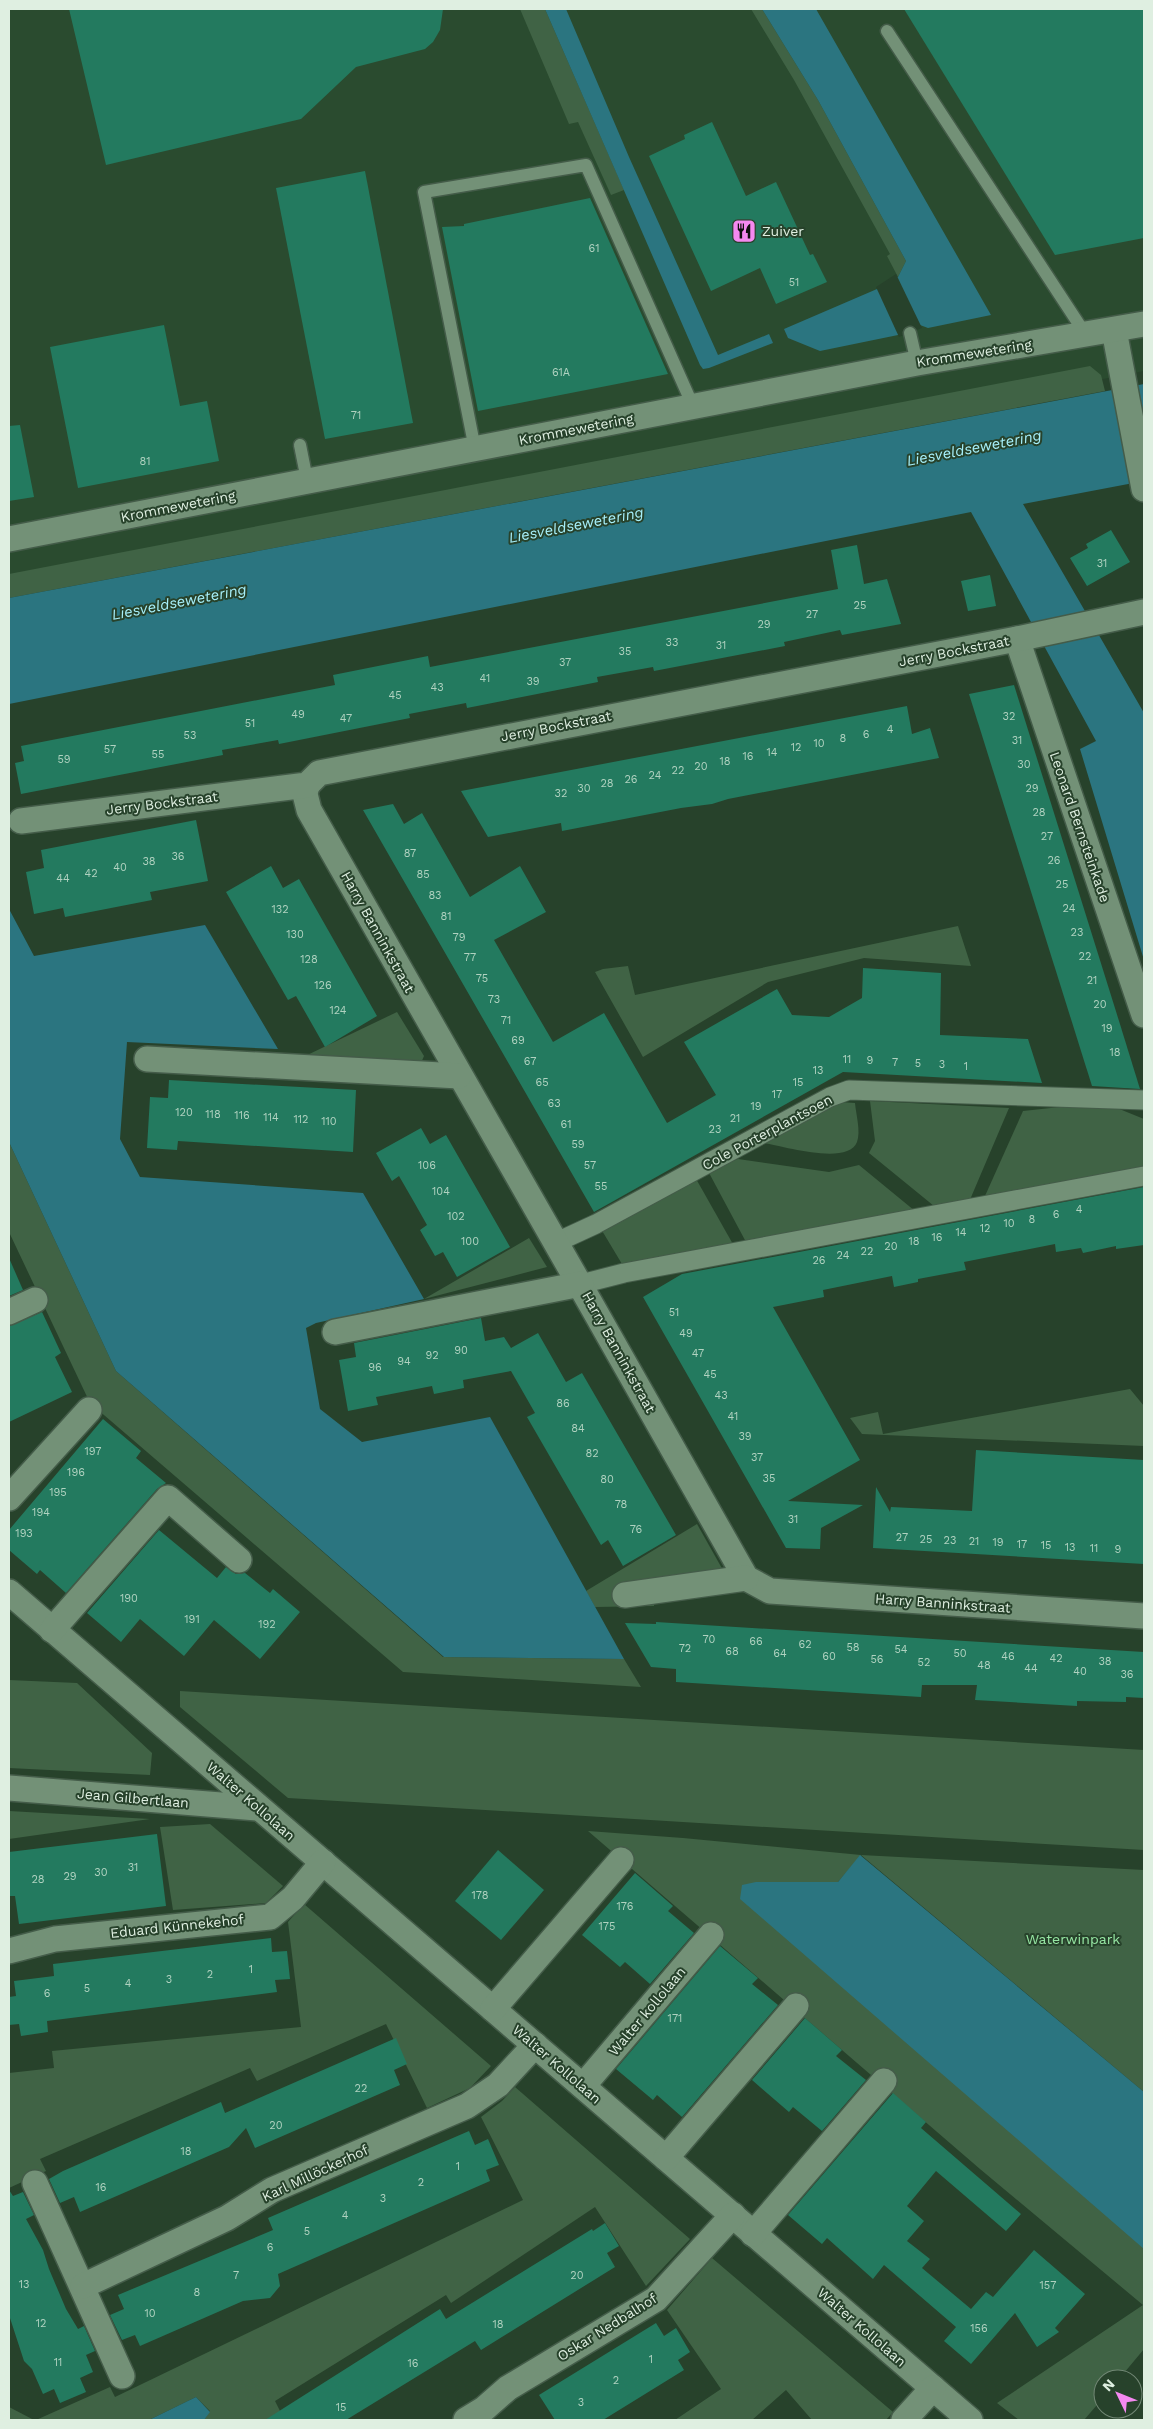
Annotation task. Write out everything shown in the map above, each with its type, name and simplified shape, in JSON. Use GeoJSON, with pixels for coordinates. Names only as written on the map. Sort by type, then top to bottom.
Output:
{"type":"FeatureCollection","features":[{"type":"Feature","properties":{"kind":"street","name":"Krommewetering"},"geometry":{"type":"LineString","coordinates":[[9,539],[917,363],[1144,324]]}},
{"type":"Feature","properties":{"kind":"street"},"geometry":{"type":"LineString","coordinates":[[1114,330],[1144,487]]}},
{"type":"Feature","properties":{"kind":"street","name":"Jerry Bockstraat"},"geometry":{"type":"LineString","coordinates":[[21,821],[306,785],[319,773],[1026,637],[1144,612]]}},
{"type":"Feature","properties":{"kind":"street","name":"Leonard Bernsteinkade"},"geometry":{"type":"LineString","coordinates":[[1026,637],[1144,1015]]}},
{"type":"Feature","properties":{"kind":"street","name":"Harry Banninkstraat"},"geometry":{"type":"LineString","coordinates":[[306,785],[305,794],[309,810],[459,1076],[581,1284],[746,1578],[770,1591],[1144,1616]]}},
{"type":"Feature","properties":{"kind":"street"},"geometry":{"type":"LineString","coordinates":[[147,1059],[459,1076]]}},
{"type":"Feature","properties":{"kind":"street","name":"Cole Porterplantsoen"},"geometry":{"type":"LineString","coordinates":[[556,1242],[596,1224],[830,1097],[849,1090],[1144,1100]]}},
{"type":"Feature","properties":{"kind":"street"},"geometry":{"type":"LineString","coordinates":[[581,1284],[624,1273],[1144,1176]]}},
{"type":"Feature","properties":{"kind":"street","name":"Harry Banninkstraat"},"geometry":{"type":"LineString","coordinates":[[335,1332],[581,1284]]}},
{"type":"Feature","properties":{"kind":"street"},"geometry":{"type":"LineString","coordinates":[[9,1312],[35,1300]]}},
{"type":"Feature","properties":{"kind":"street"},"geometry":{"type":"LineString","coordinates":[[9,1498],[89,1410]]}},
{"type":"Feature","properties":{"kind":"street"},"geometry":{"type":"LineString","coordinates":[[52,1630],[168,1498],[239,1560]]}},
{"type":"Feature","properties":{"kind":"street"},"geometry":{"type":"LineString","coordinates":[[625,1595],[746,1578]]}},
{"type":"Feature","properties":{"kind":"street","name":"Walter Kollolaan"},"geometry":{"type":"LineString","coordinates":[[9,1592],[970,2420]]}},
{"type":"Feature","properties":{"kind":"street","name":"Jean Gilbertlaan"},"geometry":{"type":"LineString","coordinates":[[9,1788],[258,1808]]}},
{"type":"Feature","properties":{"kind":"street"},"geometry":{"type":"LineString","coordinates":[[493,2009],[621,1860]]}},
{"type":"Feature","properties":{"kind":"street","name":"Eduard Künnekehof"},"geometry":{"type":"LineString","coordinates":[[9,1951],[54,1939],[270,1916],[293,1898],[323,1862]]}},
{"type":"Feature","properties":{"kind":"street","name":"Walter kollolaan"},"geometry":{"type":"LineString","coordinates":[[583,2086],[711,1935]]}},
{"type":"Feature","properties":{"kind":"street"},"geometry":{"type":"LineString","coordinates":[[666,2158],[796,2006]]}},
{"type":"Feature","properties":{"kind":"street","name":"Karl Millöckerhof"},"geometry":{"type":"LineString","coordinates":[[82,2286],[227,2218],[272,2190],[468,2106],[498,2086],[535,2045]]}},
{"type":"Feature","properties":{"kind":"street"},"geometry":{"type":"LineString","coordinates":[[754,2234],[884,2081]]}},
{"type":"Feature","properties":{"kind":"street"},"geometry":{"type":"LineString","coordinates":[[35,2183],[122,2376]]}},
{"type":"Feature","properties":{"kind":"street","name":"Oskar Nedbalhof"},"geometry":{"type":"LineString","coordinates":[[466,2420],[484,2409],[508,2388],[656,2299],[733,2216]]}},
{"type":"Feature","properties":{"kind":"street"},"geometry":{"type":"LineString","coordinates":[[904,2420],[933,2388]]}},
{"type":"Feature","properties":{"kind":"lane"},"geometry":{"type":"LineString","coordinates":[[887,31],[1086,335]]}},
{"type":"Feature","properties":{"kind":"lane"},"geometry":{"type":"LineString","coordinates":[[475,449],[424,192],[586,165],[693,406]]}},
{"type":"Feature","properties":{"kind":"lane"},"geometry":{"type":"LineString","coordinates":[[910,333],[917,363]]}},
{"type":"Feature","properties":{"kind":"lane"},"geometry":{"type":"LineString","coordinates":[[300,445],[307,480]]}},
{"type":"Feature","properties":{"kind":"shaded area"},"geometry":{"type":"Polygon","coordinates":[[[9,9],[1144,9],[1144,371],[9,592],[9,9]]]}},
{"type":"Feature","properties":{"kind":"green space"},"geometry":{"type":"Polygon","coordinates":[[[520,9],[545,9],[624,190],[611,195],[578,122],[569,124],[520,9]]]}},
{"type":"Feature","properties":{"kind":"green space"},"geometry":{"type":"Polygon","coordinates":[[[751,9],[762,9],[818,100],[906,261],[898,277],[887,256],[890,254],[794,80],[751,9]]]}},
{"type":"Feature","properties":{"kind":"green space"},"geometry":{"type":"Polygon","coordinates":[[[1090,366],[1101,375],[1105,391],[9,598],[9,574],[1090,366]]]}},
{"type":"Feature","properties":{"kind":"green space"},"geometry":{"type":"Polygon","coordinates":[[[958,926],[971,966],[864,958],[768,982],[643,1057],[595,972],[603,969],[628,966],[635,995],[958,926]]]}},
{"type":"Feature","properties":{"kind":"green space"},"geometry":{"type":"Polygon","coordinates":[[[397,1012],[424,1056],[420,1065],[301,1058],[397,1012]]]}},
{"type":"Feature","properties":{"kind":"green space"},"geometry":{"type":"Polygon","coordinates":[[[870,1101],[1009,1108],[969,1202],[934,1206],[869,1153],[875,1141],[870,1101]]]}},
{"type":"Feature","properties":{"kind":"green space"},"geometry":{"type":"Polygon","coordinates":[[[840,1102],[855,1103],[859,1133],[857,1142],[851,1149],[841,1153],[814,1153],[764,1143],[840,1102]]]}},
{"type":"Feature","properties":{"kind":"green space"},"geometry":{"type":"Polygon","coordinates":[[[1088,1104],[1112,1106],[1144,1119],[1144,1167],[985,1196],[1023,1111],[1088,1104]]]}},
{"type":"Feature","properties":{"kind":"green space"},"geometry":{"type":"Polygon","coordinates":[[[9,1142],[116,1371],[443,1657],[624,1659],[641,1687],[403,1672],[90,1403],[9,1232],[9,1142]]]}},
{"type":"Feature","properties":{"kind":"green space"},"geometry":{"type":"Polygon","coordinates":[[[738,1159],[829,1172],[859,1165],[915,1211],[746,1242],[708,1171],[738,1159]]]}},
{"type":"Feature","properties":{"kind":"green space"},"geometry":{"type":"Polygon","coordinates":[[[695,1177],[734,1246],[622,1264],[601,1229],[695,1177]]]}},
{"type":"Feature","properties":{"kind":"green space"},"geometry":{"type":"Polygon","coordinates":[[[529,1238],[547,1267],[424,1299],[529,1238]]]}},
{"type":"Feature","properties":{"kind":"green space"},"geometry":{"type":"Polygon","coordinates":[[[1130,1389],[1144,1406],[1144,1446],[862,1434],[850,1418],[878,1412],[883,1434],[1130,1389]]]}},
{"type":"Feature","properties":{"kind":"green space"},"geometry":{"type":"Polygon","coordinates":[[[697,1524],[724,1572],[655,1584],[654,1606],[595,1607],[586,1591],[697,1524]]]}},
{"type":"Feature","properties":{"kind":"green space"},"geometry":{"type":"Polygon","coordinates":[[[9,1680],[77,1683],[152,1753],[150,1775],[9,1768],[9,1680]]]}},
{"type":"Feature","properties":{"kind":"green space"},"geometry":{"type":"Polygon","coordinates":[[[180,1691],[1144,1750],[1144,1850],[288,1798],[180,1707],[180,1691]]]}},
{"type":"Feature","properties":{"kind":"green space"},"geometry":{"type":"Polygon","coordinates":[[[9,1811],[150,1819],[9,1839],[9,1811]]]}},
{"type":"Feature","properties":{"kind":"green space"},"geometry":{"type":"Polygon","coordinates":[[[210,1824],[283,1886],[266,1903],[173,1910],[160,1827],[210,1824]]]}},
{"type":"Feature","properties":{"kind":"green space"},"geometry":{"type":"Polygon","coordinates":[[[588,1831],[861,1855],[838,1882],[756,1882],[1144,2246],[1144,2349],[1127,2369],[1093,2369],[1093,2410],[1084,2420],[1019,2420],[997,2403],[1143,2305],[980,2169],[588,1831]]]}},
{"type":"Feature","properties":{"kind":"green space","name":"Waterwinpark"},"geometry":{"type":"Polygon","coordinates":[[[861,1855],[1144,1870],[1144,2092],[861,1855]]]}},
{"type":"Feature","properties":{"kind":"green space"},"geometry":{"type":"Polygon","coordinates":[[[304,1904],[491,2066],[470,2088],[427,2108],[386,2024],[257,2081],[250,2068],[40,2159],[46,2171],[9,2188],[9,2073],[54,2068],[52,2051],[301,2027],[288,1922],[304,1904]]]}},
{"type":"Feature","properties":{"kind":"green space"},"geometry":{"type":"Polygon","coordinates":[[[515,2087],[690,2239],[646,2286],[595,2207],[451,2303],[446,2295],[275,2401],[284,2419],[204,2420],[210,2411],[196,2397],[149,2420],[36,2420],[110,2387],[115,2397],[523,2200],[481,2117],[502,2101],[515,2087]]]}},
{"type":"Feature","properties":{"kind":"green space"},"geometry":{"type":"Polygon","coordinates":[[[712,2258],[893,2412],[886,2420],[812,2420],[786,2390],[752,2420],[675,2420],[721,2389],[667,2310],[712,2258]]]}},
{"type":"Feature","properties":{"kind":"green space"},"geometry":{"type":"Polygon","coordinates":[[[9,2407],[34,2420],[9,2420],[9,2407]]]}},
{"type":"Feature","properties":{"kind":"water"},"geometry":{"type":"Polygon","coordinates":[[[545,9],[566,9],[629,157],[718,355],[769,334],[773,343],[709,368],[703,369],[700,365],[545,9]]]}},
{"type":"Feature","properties":{"kind":"water"},"geometry":{"type":"Polygon","coordinates":[[[762,9],[816,9],[991,315],[928,328],[920,325],[898,335],[820,351],[788,338],[784,329],[877,289],[898,277],[906,261],[818,100],[762,9]]]}},
{"type":"Feature","properties":{"kind":"water","name":"Liesveldsewetering"},"geometry":{"type":"Polygon","coordinates":[[[1144,384],[1144,481],[1023,504],[1144,713],[1144,960],[1080,749],[1096,741],[971,512],[9,704],[9,598],[1144,384]]]}},
{"type":"Feature","properties":{"kind":"water"},"geometry":{"type":"Polygon","coordinates":[[[9,909],[34,956],[205,925],[278,1049],[127,1042],[120,1139],[140,1177],[363,1193],[424,1299],[316,1323],[306,1328],[320,1409],[362,1442],[490,1417],[624,1659],[444,1657],[116,1371],[9,1142],[9,909]]]}},
{"type":"Feature","properties":{"kind":"water"},"geometry":{"type":"Polygon","coordinates":[[[860,1855],[1144,2092],[1144,2249],[740,1899],[742,1885],[756,1882],[838,1882],[860,1855]]]}},
{"type":"Feature","properties":{"kind":"water"},"geometry":{"type":"Polygon","coordinates":[[[196,2397],[210,2412],[204,2420],[149,2420],[196,2397]]]}},
{"type":"Feature","properties":{"kind":"pier"},"geometry":{"type":"Polygon","coordinates":[[[896,274],[922,328],[899,337],[876,287],[896,274]]]}},
{"type":"Feature","properties":{"kind":"building"},"geometry":{"type":"Polygon","coordinates":[[[69,9],[443,9],[440,30],[433,42],[425,49],[356,67],[301,119],[106,165],[69,9]]]}},
{"type":"Feature","properties":{"kind":"building"},"geometry":{"type":"Polygon","coordinates":[[[904,9],[1144,9],[1144,238],[1055,255],[904,9]]]}},
{"type":"Feature","properties":{"kind":"building"},"geometry":{"type":"Polygon","coordinates":[[[712,122],[746,196],[776,182],[810,255],[813,254],[827,282],[776,304],[760,268],[711,291],[649,156],[685,139],[684,135],[712,122]]]}},
{"type":"Feature","properties":{"kind":"building"},"geometry":{"type":"Polygon","coordinates":[[[365,171],[413,423],[325,439],[276,188],[365,171]]]}},
{"type":"Feature","properties":{"kind":"building"},"geometry":{"type":"Polygon","coordinates":[[[590,198],[668,374],[478,411],[442,227],[464,226],[464,224],[590,198]]]}},
{"type":"Feature","properties":{"kind":"building"},"geometry":{"type":"Polygon","coordinates":[[[164,325],[180,406],[207,401],[219,461],[78,488],[50,347],[164,325]]]}},
{"type":"Feature","properties":{"kind":"building"},"geometry":{"type":"Polygon","coordinates":[[[20,425],[34,497],[9,501],[9,426],[20,425]]]}},
{"type":"Feature","properties":{"kind":"building"},"geometry":{"type":"Polygon","coordinates":[[[1111,530],[1130,562],[1087,586],[1070,558],[1088,548],[1086,544],[1111,530]]]}},
{"type":"Feature","properties":{"kind":"building"},"geometry":{"type":"Polygon","coordinates":[[[857,545],[864,584],[887,579],[901,624],[842,635],[840,630],[784,642],[785,646],[654,671],[653,667],[597,677],[598,682],[467,708],[466,703],[409,714],[410,718],[279,744],[278,740],[222,750],[223,755],[21,794],[15,763],[24,761],[21,746],[335,685],[333,675],[428,656],[430,667],[838,589],[831,550],[857,545]]]}},
{"type":"Feature","properties":{"kind":"building"},"geometry":{"type":"Polygon","coordinates":[[[990,575],[996,606],[968,611],[961,581],[990,575]]]}},
{"type":"Feature","properties":{"kind":"building"},"geometry":{"type":"Polygon","coordinates":[[[1014,685],[1140,1089],[1092,1086],[969,694],[1014,685]]]}},
{"type":"Feature","properties":{"kind":"building"},"geometry":{"type":"Polygon","coordinates":[[[907,706],[912,734],[930,728],[939,758],[728,799],[712,804],[681,808],[562,831],[561,823],[488,837],[461,791],[907,706]]]}},
{"type":"Feature","properties":{"kind":"building"},"geometry":{"type":"Polygon","coordinates":[[[393,804],[404,824],[422,813],[470,897],[520,866],[546,912],[494,940],[553,1042],[604,1013],[667,1123],[716,1095],[684,1042],[777,989],[792,1015],[829,1017],[862,998],[863,968],[941,973],[940,1035],[1028,1039],[1042,1083],[843,1072],[594,1212],[363,810],[393,804]]]}},
{"type":"Feature","properties":{"kind":"building"},"geometry":{"type":"Polygon","coordinates":[[[196,820],[208,881],[150,892],[152,900],[65,917],[63,908],[34,914],[26,872],[44,868],[41,850],[196,820]]]}},
{"type":"Feature","properties":{"kind":"building"},"geometry":{"type":"Polygon","coordinates":[[[271,866],[283,888],[299,879],[377,1016],[325,1047],[296,996],[288,1000],[226,892],[271,866]]]}},
{"type":"Feature","properties":{"kind":"building"},"geometry":{"type":"Polygon","coordinates":[[[169,1080],[356,1090],[353,1152],[178,1141],[177,1150],[147,1148],[150,1097],[168,1098],[169,1080]]]}},
{"type":"Feature","properties":{"kind":"building"},"geometry":{"type":"Polygon","coordinates":[[[421,1128],[430,1144],[446,1135],[510,1247],[457,1277],[443,1252],[435,1256],[420,1230],[427,1225],[414,1202],[399,1176],[392,1181],[376,1153],[421,1128]]]}},
{"type":"Feature","properties":{"kind":"building"},"geometry":{"type":"Polygon","coordinates":[[[1144,1187],[1144,1245],[1116,1249],[1116,1246],[1083,1253],[1081,1248],[1056,1252],[1055,1244],[964,1262],[966,1270],[918,1279],[918,1282],[894,1287],[892,1276],[823,1290],[824,1297],[773,1307],[860,1460],[788,1501],[863,1505],[821,1528],[820,1549],[786,1548],[643,1297],[682,1274],[1144,1187]]]}},
{"type":"Feature","properties":{"kind":"building"},"geometry":{"type":"Polygon","coordinates":[[[9,1258],[23,1290],[9,1296],[9,1258]]]}},
{"type":"Feature","properties":{"kind":"building"},"geometry":{"type":"Polygon","coordinates":[[[42,1312],[61,1353],[55,1357],[72,1392],[9,1422],[9,1326],[42,1312]]]}},
{"type":"Feature","properties":{"kind":"building"},"geometry":{"type":"Polygon","coordinates":[[[481,1318],[485,1341],[504,1337],[511,1348],[538,1333],[566,1382],[582,1373],[676,1535],[623,1566],[608,1540],[601,1545],[527,1417],[535,1413],[511,1371],[463,1380],[464,1388],[434,1394],[432,1386],[376,1397],[378,1405],[348,1411],[339,1360],[356,1357],[354,1343],[481,1318]]]}},
{"type":"Feature","properties":{"kind":"building"},"geometry":{"type":"Polygon","coordinates":[[[103,1419],[141,1451],[136,1458],[166,1483],[157,1489],[66,1593],[40,1570],[37,1574],[9,1550],[9,1530],[103,1419]]]}},
{"type":"Feature","properties":{"kind":"building"},"geometry":{"type":"Polygon","coordinates":[[[976,1450],[1144,1460],[1144,1564],[873,1548],[876,1487],[890,1512],[891,1507],[972,1511],[976,1450]]]}},
{"type":"Feature","properties":{"kind":"building"},"geometry":{"type":"Polygon","coordinates":[[[159,1530],[217,1578],[226,1567],[236,1574],[245,1573],[270,1593],[273,1589],[300,1612],[260,1659],[214,1620],[184,1656],[140,1619],[121,1642],[87,1613],[159,1530]]]}},
{"type":"Feature","properties":{"kind":"building"},"geometry":{"type":"Polygon","coordinates":[[[656,1622],[1144,1652],[1144,1698],[1126,1697],[1126,1702],[1077,1701],[1077,1706],[975,1700],[977,1685],[922,1685],[921,1697],[676,1682],[676,1669],[651,1667],[625,1623],[656,1624],[656,1622]]]}},
{"type":"Feature","properties":{"kind":"building"},"geometry":{"type":"Polygon","coordinates":[[[157,1834],[166,1906],[19,1924],[15,1896],[9,1896],[9,1852],[157,1834]]]}},
{"type":"Feature","properties":{"kind":"building"},"geometry":{"type":"Polygon","coordinates":[[[498,1850],[544,1890],[501,1940],[455,1901],[498,1850]]]}},
{"type":"Feature","properties":{"kind":"building"},"geometry":{"type":"Polygon","coordinates":[[[635,1873],[673,1906],[668,1911],[694,1933],[650,1984],[625,1962],[620,1967],[582,1935],[635,1873]]]}},
{"type":"Feature","properties":{"kind":"building"},"geometry":{"type":"Polygon","coordinates":[[[271,1938],[272,1952],[287,1951],[290,1979],[275,1980],[277,1992],[47,2021],[48,2032],[21,2036],[19,2024],[9,2025],[9,1997],[16,1996],[14,1981],[54,1976],[53,1964],[271,1938]]]}},
{"type":"Feature","properties":{"kind":"building"},"geometry":{"type":"Polygon","coordinates":[[[720,1946],[758,1978],[752,1984],[778,2005],[682,2117],[657,2095],[653,2100],[616,2069],[720,1946]]]}},
{"type":"Feature","properties":{"kind":"building"},"geometry":{"type":"Polygon","coordinates":[[[805,2018],[842,2050],[836,2056],[866,2080],[822,2131],[793,2107],[789,2112],[752,2080],[805,2018]]]}},
{"type":"Feature","properties":{"kind":"building"},"geometry":{"type":"Polygon","coordinates":[[[396,2038],[407,2064],[394,2070],[400,2085],[255,2148],[246,2128],[229,2147],[80,2212],[74,2197],[60,2203],[49,2179],[63,2171],[221,2102],[225,2113],[396,2038]]]}},
{"type":"Feature","properties":{"kind":"building"},"geometry":{"type":"Polygon","coordinates":[[[893,2093],[926,2122],[921,2128],[1021,2214],[1006,2231],[936,2171],[907,2206],[924,2221],[907,2241],[930,2259],[922,2268],[971,2309],[986,2292],[993,2297],[1034,2250],[1085,2294],[1055,2328],[1059,2332],[1037,2347],[1015,2313],[971,2364],[944,2341],[956,2327],[884,2265],[873,2279],[827,2238],[822,2244],[788,2215],[893,2093]]]}},
{"type":"Feature","properties":{"kind":"building"},"geometry":{"type":"Polygon","coordinates":[[[469,2131],[475,2145],[488,2139],[499,2165],[486,2170],[490,2181],[278,2274],[280,2286],[270,2298],[243,2301],[140,2346],[135,2335],[122,2340],[110,2315],[124,2309],[118,2295],[273,2230],[268,2218],[469,2131]]]}},
{"type":"Feature","properties":{"kind":"building"},"geometry":{"type":"Polygon","coordinates":[[[9,2190],[13,2196],[23,2192],[34,2215],[26,2219],[43,2250],[66,2309],[78,2329],[84,2326],[95,2351],[86,2355],[93,2372],[80,2378],[86,2392],[60,2403],[54,2389],[43,2394],[32,2369],[24,2361],[9,2315],[9,2190]]]}},
{"type":"Feature","properties":{"kind":"building"},"geometry":{"type":"Polygon","coordinates":[[[605,2223],[619,2246],[607,2253],[615,2267],[481,2350],[475,2341],[346,2420],[265,2420],[440,2309],[446,2319],[592,2229],[593,2231],[605,2223]]]}},
{"type":"Feature","properties":{"kind":"building"},"geometry":{"type":"Polygon","coordinates":[[[656,2323],[664,2336],[676,2328],[690,2352],[678,2360],[684,2370],[603,2420],[555,2420],[539,2395],[656,2323]]]}},
{"type":"Feature","properties":{"kind":"place","name":"Zuiver"},"geometry":{"type":"Point","coordinates":[744,231]}}]}
